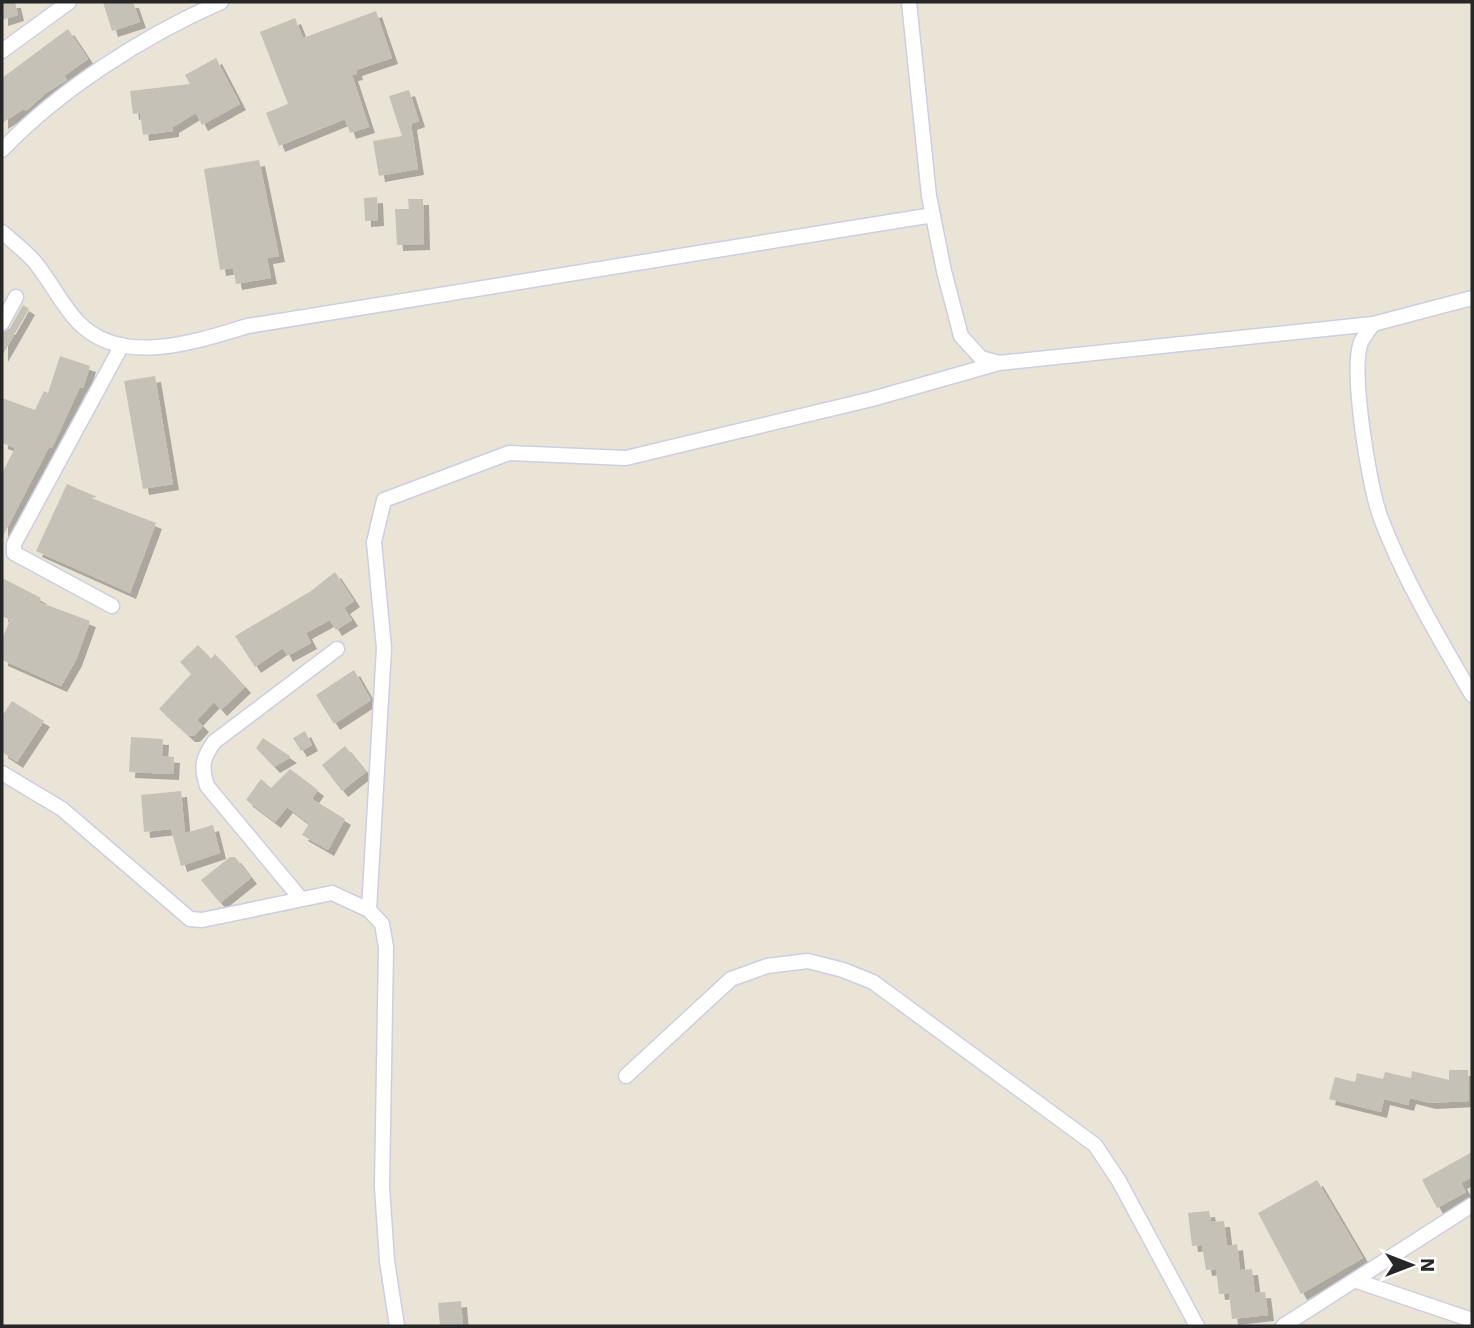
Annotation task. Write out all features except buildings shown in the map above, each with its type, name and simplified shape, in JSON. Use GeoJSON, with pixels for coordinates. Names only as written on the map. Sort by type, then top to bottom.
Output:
{"type":"FeatureCollection","features":[{"type":"Feature","properties":{"kind":"street"},"geometry":{"type":"LineString","coordinates":[[2,51],[69,2]]}},
{"type":"Feature","properties":{"kind":"street"},"geometry":{"type":"LineString","coordinates":[[2,150],[100,67],[192,14],[220,2]]}},
{"type":"Feature","properties":{"kind":"street"},"geometry":{"type":"LineString","coordinates":[[909,2],[933,215],[961,336],[981,358],[999,363]]}},
{"type":"Feature","properties":{"kind":"street"},"geometry":{"type":"LineString","coordinates":[[2,232],[33,260],[79,323],[131,348],[184,344],[248,326],[933,215]]}},
{"type":"Feature","properties":{"kind":"street"},"geometry":{"type":"LineString","coordinates":[[2,323],[16,297]]}},
{"type":"Feature","properties":{"kind":"street"},"geometry":{"type":"LineString","coordinates":[[369,910],[384,648],[374,542],[384,500],[509,453],[626,458],[872,399],[999,363],[1373,324],[1472,298]]}},
{"type":"Feature","properties":{"kind":"street"},"geometry":{"type":"LineString","coordinates":[[1373,324],[1361,342],[1359,363],[1365,440],[1379,514],[1434,630],[1472,695]]}},
{"type":"Feature","properties":{"kind":"street"},"geometry":{"type":"LineString","coordinates":[[112,606],[13,553],[13,544],[122,345]]}},
{"type":"Feature","properties":{"kind":"street"},"geometry":{"type":"LineString","coordinates":[[302,900],[208,786],[202,769],[204,756],[214,742],[337,649]]}},
{"type":"Feature","properties":{"kind":"street"},"geometry":{"type":"LineString","coordinates":[[2,774],[62,809],[190,919],[202,920],[332,893],[369,910],[382,924],[386,947],[382,1187],[387,1261],[397,1326]]}},
{"type":"Feature","properties":{"kind":"street"},"geometry":{"type":"LineString","coordinates":[[626,1076],[731,979],[767,966],[808,961],[843,970],[873,982],[1095,1145],[1119,1181],[1197,1326]]}},
{"type":"Feature","properties":{"kind":"street"},"geometry":{"type":"LineString","coordinates":[[1283,1326],[1472,1205]]}},
{"type":"Feature","properties":{"kind":"street"},"geometry":{"type":"LineString","coordinates":[[1357,1281],[1472,1320]]}}]}
